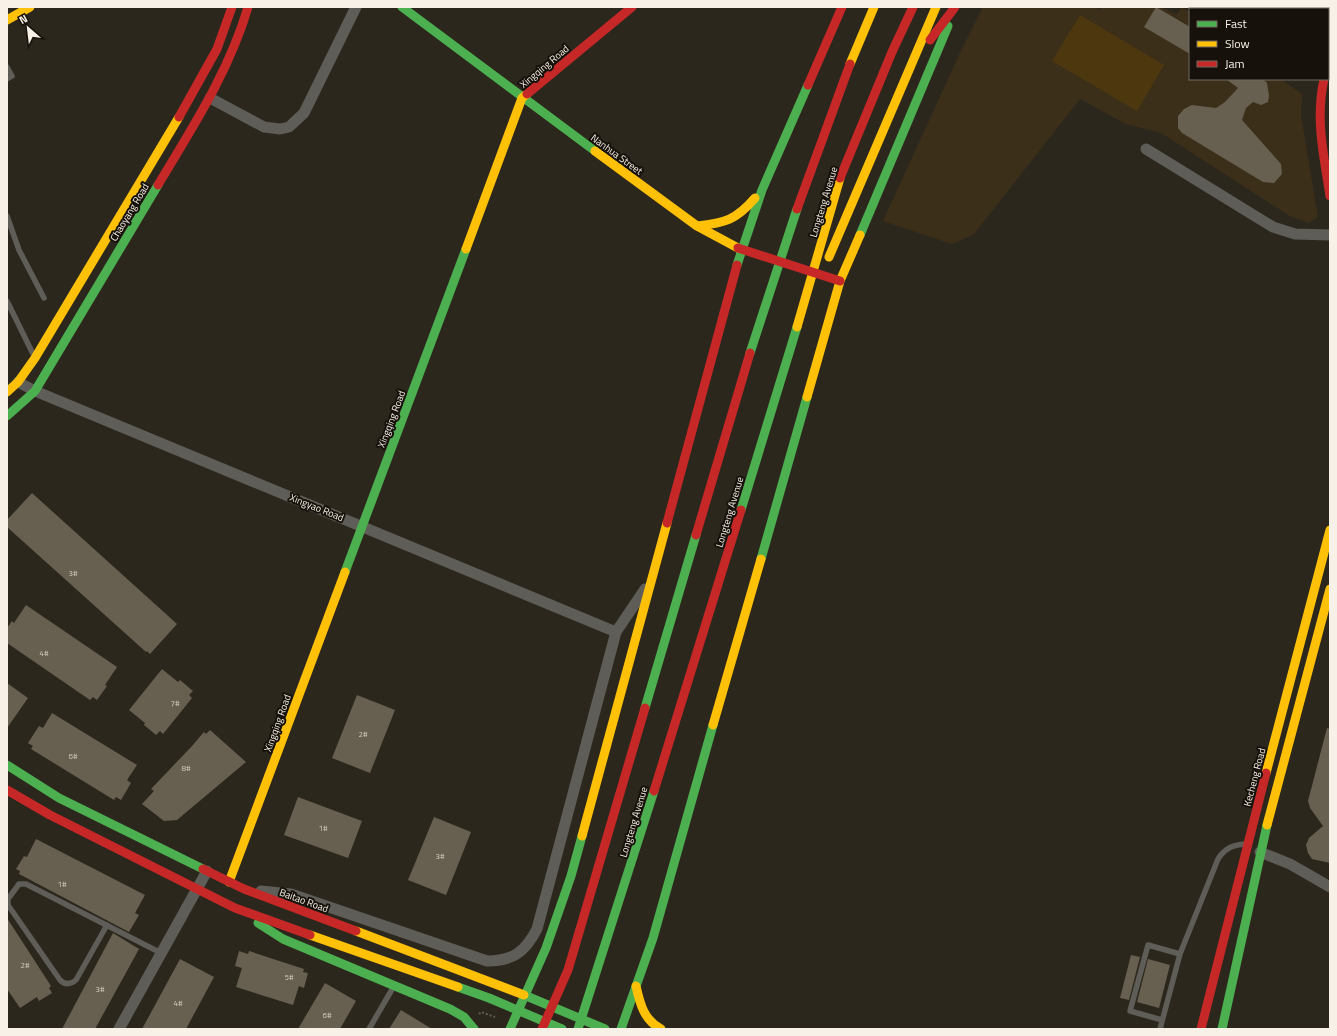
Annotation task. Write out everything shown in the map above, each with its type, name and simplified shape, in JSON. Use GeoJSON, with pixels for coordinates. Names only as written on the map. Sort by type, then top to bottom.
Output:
{"type":"FeatureCollection","features":[{"type":"Feature","properties":{"kind":"main road"},"geometry":{"type":"LineString","coordinates":[[7,20],[30,7]]}},
{"type":"Feature","properties":{"kind":"main road","name":"Chaoyang Road"},"geometry":{"type":"LineString","coordinates":[[7,392],[18,382],[35,358],[196,89],[217,49],[232,7]]}},
{"type":"Feature","properties":{"kind":"main road","name":"Chaoyang Road"},"geometry":{"type":"LineString","coordinates":[[7,416],[34,390],[210,98],[232,55],[248,7]]}},
{"type":"Feature","properties":{"kind":"main road","name":"Nanhua Street"},"geometry":{"type":"LineString","coordinates":[[402,7],[522,98],[697,226],[741,249],[840,281]]}},
{"type":"Feature","properties":{"kind":"main road","name":"Xingqing Road"},"geometry":{"type":"LineString","coordinates":[[229,882],[522,98],[632,7]]}},
{"type":"Feature","properties":{"kind":"main road"},"geometry":{"type":"LineString","coordinates":[[510,1029],[546,948],[571,876],[741,249],[762,190],[842,7]]}},
{"type":"Feature","properties":{"kind":"main road","name":"Longteng Avenue"},"geometry":{"type":"LineString","coordinates":[[542,1029],[568,970],[749,356],[809,173],[874,7]]}},
{"type":"Feature","properties":{"kind":"main road","name":"Longteng Avenue"},"geometry":{"type":"LineString","coordinates":[[578,1029],[598,972],[786,365],[840,180],[892,52],[913,7]]}},
{"type":"Feature","properties":{"kind":"main road"},"geometry":{"type":"LineString","coordinates":[[796,332],[936,7]]}},
{"type":"Feature","properties":{"kind":"main road"},"geometry":{"type":"LineString","coordinates":[[911,64],[955,7]]}},
{"type":"Feature","properties":{"kind":"main road"},"geometry":{"type":"LineString","coordinates":[[621,1029],[653,938],[840,281],[955,7]]}},
{"type":"Feature","properties":{"kind":"main road"},"geometry":{"type":"LineString","coordinates":[[1324,80],[1320,97],[1319,126],[1330,196]]}},
{"type":"Feature","properties":{"kind":"main road"},"geometry":{"type":"LineString","coordinates":[[697,226],[724,224],[742,214],[762,190]]}},
{"type":"Feature","properties":{"kind":"main road","name":"Kecheng Road"},"geometry":{"type":"LineString","coordinates":[[1201,1029],[1247,844],[1330,530]]}},
{"type":"Feature","properties":{"kind":"main road"},"geometry":{"type":"LineString","coordinates":[[1222,1029],[1260,852],[1330,589]]}},
{"type":"Feature","properties":{"kind":"main road","name":"Baitao Road"},"geometry":{"type":"LineString","coordinates":[[7,765],[59,798],[244,889],[498,984],[605,1029]]}},
{"type":"Feature","properties":{"kind":"main road"},"geometry":{"type":"LineString","coordinates":[[7,790],[50,815],[235,908],[283,939],[461,1015],[471,1024],[474,1029]]}},
{"type":"Feature","properties":{"kind":"main road"},"geometry":{"type":"LineString","coordinates":[[235,908],[489,998],[562,1029]]}},
{"type":"Feature","properties":{"kind":"main road"},"geometry":{"type":"LineString","coordinates":[[636,986],[641,1009],[655,1027],[661,1029]]}},
{"type":"Feature","properties":{"kind":"street"},"geometry":{"type":"LineString","coordinates":[[210,98],[264,127],[280,129],[289,127],[304,114],[356,7]]}},
{"type":"Feature","properties":{"kind":"street"},"geometry":{"type":"LineString","coordinates":[[1146,149],[1273,227],[1295,234],[1330,234]]}},
{"type":"Feature","properties":{"kind":"street","name":"Xingyao Road"},"geometry":{"type":"LineString","coordinates":[[18,382],[34,390],[616,632]]}},
{"type":"Feature","properties":{"kind":"street"},"geometry":{"type":"LineString","coordinates":[[244,889],[291,894],[487,961],[511,958],[522,951],[530,942],[537,929],[616,632],[652,578]]}},
{"type":"Feature","properties":{"kind":"street"},"geometry":{"type":"LineString","coordinates":[[1260,852],[1290,864],[1330,887]]}},
{"type":"Feature","properties":{"kind":"street"},"geometry":{"type":"LineString","coordinates":[[119,1029],[207,871]]}},
{"type":"Feature","properties":{"kind":"lane"},"geometry":{"type":"LineString","coordinates":[[7,67],[12,76],[7,79]]}},
{"type":"Feature","properties":{"kind":"lane"},"geometry":{"type":"LineString","coordinates":[[7,216],[19,250],[44,298]]}},
{"type":"Feature","properties":{"kind":"lane"},"geometry":{"type":"LineString","coordinates":[[7,301],[35,358]]}},
{"type":"Feature","properties":{"kind":"lane"},"geometry":{"type":"LineString","coordinates":[[1160,1029],[1180,954],[1222,853],[1235,844],[1247,844]]}},
{"type":"Feature","properties":{"kind":"lane"},"geometry":{"type":"LineString","coordinates":[[107,925],[76,980],[73,983],[65,984],[60,980],[8,905],[8,899],[19,884],[26,884],[107,925],[161,953]]}},
{"type":"Feature","properties":{"kind":"lane"},"geometry":{"type":"LineString","coordinates":[[1162,1020],[1130,1011],[1148,945],[1180,954]]}},
{"type":"Feature","properties":{"kind":"lane"},"geometry":{"type":"LineString","coordinates":[[369,1029],[395,986]]}},
{"type":"Feature","properties":{"kind":"path"},"geometry":{"type":"LineString","coordinates":[[476,1016],[481,1012],[496,1018]]}},
{"type":"Feature","properties":{"kind":"shaded area"},"geometry":{"type":"Polygon","coordinates":[[[983,7],[1094,7],[1100,10],[1102,7],[1162,7],[1176,15],[1182,7],[1189,12],[1189,80],[1282,80],[1302,94],[1301,115],[1318,217],[1309,223],[1290,216],[1161,133],[1126,124],[1080,99],[974,234],[952,244],[883,221],[959,55],[983,7]]]}},
{"type":"Feature","properties":{"kind":"shaded area"},"geometry":{"type":"Polygon","coordinates":[[[1080,15],[1164,65],[1137,111],[1052,61],[1080,15]]]}},
{"type":"Feature","properties":{"kind":"building"},"geometry":{"type":"Polygon","coordinates":[[[1156,7],[1189,26],[1189,53],[1144,27],[1156,7]]]}},
{"type":"Feature","properties":{"kind":"building"},"geometry":{"type":"Polygon","coordinates":[[[1227,80],[1264,80],[1267,83],[1269,96],[1268,102],[1261,105],[1253,102],[1246,108],[1242,120],[1281,164],[1282,174],[1274,183],[1263,182],[1182,133],[1178,128],[1178,116],[1184,109],[1192,105],[1216,108],[1225,102],[1238,88],[1227,80]]]}},
{"type":"Feature","properties":{"kind":"building"},"geometry":{"type":"Polygon","coordinates":[[[32,493],[177,624],[150,654],[7,527],[7,520],[32,493]]]}},
{"type":"Feature","properties":{"kind":"building"},"geometry":{"type":"Polygon","coordinates":[[[26,605],[117,667],[105,685],[107,686],[97,700],[93,697],[90,700],[7,643],[7,628],[12,621],[14,623],[26,605]]]}},
{"type":"Feature","properties":{"kind":"building"},"geometry":{"type":"Polygon","coordinates":[[[162,669],[178,682],[180,680],[193,691],[189,695],[192,698],[163,734],[160,731],[156,735],[144,725],[145,723],[129,710],[162,669]]]}},
{"type":"Feature","properties":{"kind":"building"},"geometry":{"type":"Polygon","coordinates":[[[7,683],[28,698],[7,728],[7,683]]]}},
{"type":"Feature","properties":{"kind":"building"},"geometry":{"type":"Polygon","coordinates":[[[357,695],[395,710],[370,773],[332,758],[357,695]]]}},
{"type":"Feature","properties":{"kind":"building"},"geometry":{"type":"Polygon","coordinates":[[[52,713],[137,765],[127,780],[131,783],[121,800],[116,797],[114,800],[31,749],[33,746],[28,743],[39,726],[43,728],[52,713]]]}},
{"type":"Feature","properties":{"kind":"building"},"geometry":{"type":"Polygon","coordinates":[[[1327,728],[1330,729],[1330,863],[1312,859],[1308,853],[1306,845],[1309,838],[1323,826],[1310,808],[1308,801],[1327,728]]]}},
{"type":"Feature","properties":{"kind":"building"},"geometry":{"type":"Polygon","coordinates":[[[210,730],[246,762],[177,820],[164,821],[142,804],[154,791],[151,789],[204,732],[206,734],[210,730]]]}},
{"type":"Feature","properties":{"kind":"building"},"geometry":{"type":"Polygon","coordinates":[[[298,797],[362,821],[348,858],[284,835],[298,797]]]}},
{"type":"Feature","properties":{"kind":"building"},"geometry":{"type":"Polygon","coordinates":[[[434,817],[471,832],[446,895],[408,880],[434,817]]]}},
{"type":"Feature","properties":{"kind":"building"},"geometry":{"type":"Polygon","coordinates":[[[36,839],[145,895],[135,913],[139,915],[129,932],[19,874],[20,871],[16,869],[24,856],[27,857],[36,839]]]}},
{"type":"Feature","properties":{"kind":"building"},"geometry":{"type":"Polygon","coordinates":[[[7,918],[51,986],[49,988],[52,993],[39,1001],[37,997],[20,1008],[7,989],[7,918]]]}},
{"type":"Feature","properties":{"kind":"building"},"geometry":{"type":"Polygon","coordinates":[[[113,933],[139,949],[95,1029],[62,1029],[113,933]]]}},
{"type":"Feature","properties":{"kind":"building"},"geometry":{"type":"Polygon","coordinates":[[[239,951],[248,954],[249,951],[304,969],[303,972],[308,973],[304,988],[299,986],[293,1005],[236,987],[242,968],[235,966],[239,951]]]}},
{"type":"Feature","properties":{"kind":"building"},"geometry":{"type":"Polygon","coordinates":[[[1131,955],[1140,957],[1129,1000],[1120,998],[1131,955]]]}},
{"type":"Feature","properties":{"kind":"building"},"geometry":{"type":"Polygon","coordinates":[[[180,959],[214,977],[186,1029],[142,1029],[180,959]]]}},
{"type":"Feature","properties":{"kind":"building"},"geometry":{"type":"Polygon","coordinates":[[[1148,959],[1170,965],[1159,1008],[1137,1002],[1148,959]]]}},
{"type":"Feature","properties":{"kind":"building"},"geometry":{"type":"Polygon","coordinates":[[[325,983],[356,1001],[340,1029],[298,1029],[325,983]]]}},
{"type":"Feature","properties":{"kind":"building"},"geometry":{"type":"Polygon","coordinates":[[[401,1010],[432,1029],[389,1029],[401,1010]]]}},
{"type":"Feature","properties":{"kind":"traffic: fast"},"geometry":{"type":"LineString","coordinates":[[402,7],[595,151]]}},
{"type":"Feature","properties":{"kind":"traffic: fast"},"geometry":{"type":"LineString","coordinates":[[860,235],[948,26]]}},
{"type":"Feature","properties":{"kind":"traffic: fast"},"geometry":{"type":"LineString","coordinates":[[737,265],[762,190],[808,85]]}},
{"type":"Feature","properties":{"kind":"traffic: fast"},"geometry":{"type":"LineString","coordinates":[[7,416],[35,391],[158,185]]}},
{"type":"Feature","properties":{"kind":"traffic: fast"},"geometry":{"type":"LineString","coordinates":[[750,353],[797,209]]}},
{"type":"Feature","properties":{"kind":"traffic: fast"},"geometry":{"type":"LineString","coordinates":[[345,572],[466,249]]}},
{"type":"Feature","properties":{"kind":"traffic: fast"},"geometry":{"type":"LineString","coordinates":[[741,510],[797,327]]}},
{"type":"Feature","properties":{"kind":"traffic: fast"},"geometry":{"type":"LineString","coordinates":[[761,559],[807,397]]}},
{"type":"Feature","properties":{"kind":"traffic: fast"},"geometry":{"type":"LineString","coordinates":[[645,708],[696,535]]}},
{"type":"Feature","properties":{"kind":"traffic: fast"},"geometry":{"type":"LineString","coordinates":[[621,1029],[653,938],[713,725]]}},
{"type":"Feature","properties":{"kind":"traffic: fast"},"geometry":{"type":"LineString","coordinates":[[7,765],[59,798],[203,869]]}},
{"type":"Feature","properties":{"kind":"traffic: fast"},"geometry":{"type":"LineString","coordinates":[[578,1029],[654,791]]}},
{"type":"Feature","properties":{"kind":"traffic: fast"},"geometry":{"type":"LineString","coordinates":[[1222,1029],[1267,825]]}},
{"type":"Feature","properties":{"kind":"traffic: fast"},"geometry":{"type":"LineString","coordinates":[[510,1029],[546,948],[571,876],[582,836]]}},
{"type":"Feature","properties":{"kind":"traffic: fast"},"geometry":{"type":"LineString","coordinates":[[258,923],[283,939],[450,1009],[464,1017],[474,1029]]}},
{"type":"Feature","properties":{"kind":"traffic: fast"},"geometry":{"type":"LineString","coordinates":[[458,987],[489,998],[562,1029]]}},
{"type":"Feature","properties":{"kind":"traffic: fast"},"geometry":{"type":"LineString","coordinates":[[524,995],[605,1029]]}},
{"type":"Feature","properties":{"kind":"traffic: slow"},"geometry":{"type":"LineString","coordinates":[[7,20],[30,7]]}},
{"type":"Feature","properties":{"kind":"traffic: slow"},"geometry":{"type":"LineString","coordinates":[[850,64],[874,7]]}},
{"type":"Feature","properties":{"kind":"traffic: slow"},"geometry":{"type":"LineString","coordinates":[[829,257],[936,7]]}},
{"type":"Feature","properties":{"kind":"traffic: slow"},"geometry":{"type":"LineString","coordinates":[[466,249],[522,98],[527,94]]}},
{"type":"Feature","properties":{"kind":"traffic: slow"},"geometry":{"type":"LineString","coordinates":[[7,392],[18,382],[35,358],[179,117]]}},
{"type":"Feature","properties":{"kind":"traffic: slow"},"geometry":{"type":"LineString","coordinates":[[595,151],[697,226],[738,248]]}},
{"type":"Feature","properties":{"kind":"traffic: slow"},"geometry":{"type":"LineString","coordinates":[[797,327],[840,178]]}},
{"type":"Feature","properties":{"kind":"traffic: slow"},"geometry":{"type":"LineString","coordinates":[[697,226],[723,222],[736,216],[755,198]]}},
{"type":"Feature","properties":{"kind":"traffic: slow"},"geometry":{"type":"LineString","coordinates":[[807,397],[840,281],[860,235]]}},
{"type":"Feature","properties":{"kind":"traffic: slow"},"geometry":{"type":"LineString","coordinates":[[582,836],[667,523]]}},
{"type":"Feature","properties":{"kind":"traffic: slow"},"geometry":{"type":"LineString","coordinates":[[1266,773],[1330,530]]}},
{"type":"Feature","properties":{"kind":"traffic: slow"},"geometry":{"type":"LineString","coordinates":[[713,725],[761,559]]}},
{"type":"Feature","properties":{"kind":"traffic: slow"},"geometry":{"type":"LineString","coordinates":[[229,882],[345,572]]}},
{"type":"Feature","properties":{"kind":"traffic: slow"},"geometry":{"type":"LineString","coordinates":[[1267,825],[1330,589]]}},
{"type":"Feature","properties":{"kind":"traffic: slow"},"geometry":{"type":"LineString","coordinates":[[356,931],[524,995]]}},
{"type":"Feature","properties":{"kind":"traffic: slow"},"geometry":{"type":"LineString","coordinates":[[310,935],[458,987]]}},
{"type":"Feature","properties":{"kind":"traffic: slow"},"geometry":{"type":"LineString","coordinates":[[636,986],[644,1011],[650,1021],[661,1029]]}},
{"type":"Feature","properties":{"kind":"traffic: jam"},"geometry":{"type":"LineString","coordinates":[[179,117],[217,49],[232,7]]}},
{"type":"Feature","properties":{"kind":"traffic: jam"},"geometry":{"type":"LineString","coordinates":[[158,185],[209,99],[231,54],[248,7]]}},
{"type":"Feature","properties":{"kind":"traffic: jam"},"geometry":{"type":"LineString","coordinates":[[527,94],[632,7]]}},
{"type":"Feature","properties":{"kind":"traffic: jam"},"geometry":{"type":"LineString","coordinates":[[808,85],[842,7]]}},
{"type":"Feature","properties":{"kind":"traffic: jam"},"geometry":{"type":"LineString","coordinates":[[840,178],[892,52],[913,7]]}},
{"type":"Feature","properties":{"kind":"traffic: jam"},"geometry":{"type":"LineString","coordinates":[[930,40],[955,7]]}},
{"type":"Feature","properties":{"kind":"traffic: jam"},"geometry":{"type":"LineString","coordinates":[[797,209],[850,64]]}},
{"type":"Feature","properties":{"kind":"traffic: jam"},"geometry":{"type":"LineString","coordinates":[[1324,80],[1321,94],[1320,123],[1330,196]]}},
{"type":"Feature","properties":{"kind":"traffic: jam"},"geometry":{"type":"LineString","coordinates":[[738,248],[840,281]]}},
{"type":"Feature","properties":{"kind":"traffic: jam"},"geometry":{"type":"LineString","coordinates":[[667,523],[737,265]]}},
{"type":"Feature","properties":{"kind":"traffic: jam"},"geometry":{"type":"LineString","coordinates":[[696,535],[750,353]]}},
{"type":"Feature","properties":{"kind":"traffic: jam"},"geometry":{"type":"LineString","coordinates":[[654,791],[741,510]]}},
{"type":"Feature","properties":{"kind":"traffic: jam"},"geometry":{"type":"LineString","coordinates":[[542,1029],[568,970],[645,708]]}},
{"type":"Feature","properties":{"kind":"traffic: jam"},"geometry":{"type":"LineString","coordinates":[[1201,1029],[1266,773]]}},
{"type":"Feature","properties":{"kind":"traffic: jam"},"geometry":{"type":"LineString","coordinates":[[7,790],[50,815],[235,908],[310,935]]}},
{"type":"Feature","properties":{"kind":"traffic: jam"},"geometry":{"type":"LineString","coordinates":[[203,869],[244,889],[356,931]]}}]}
